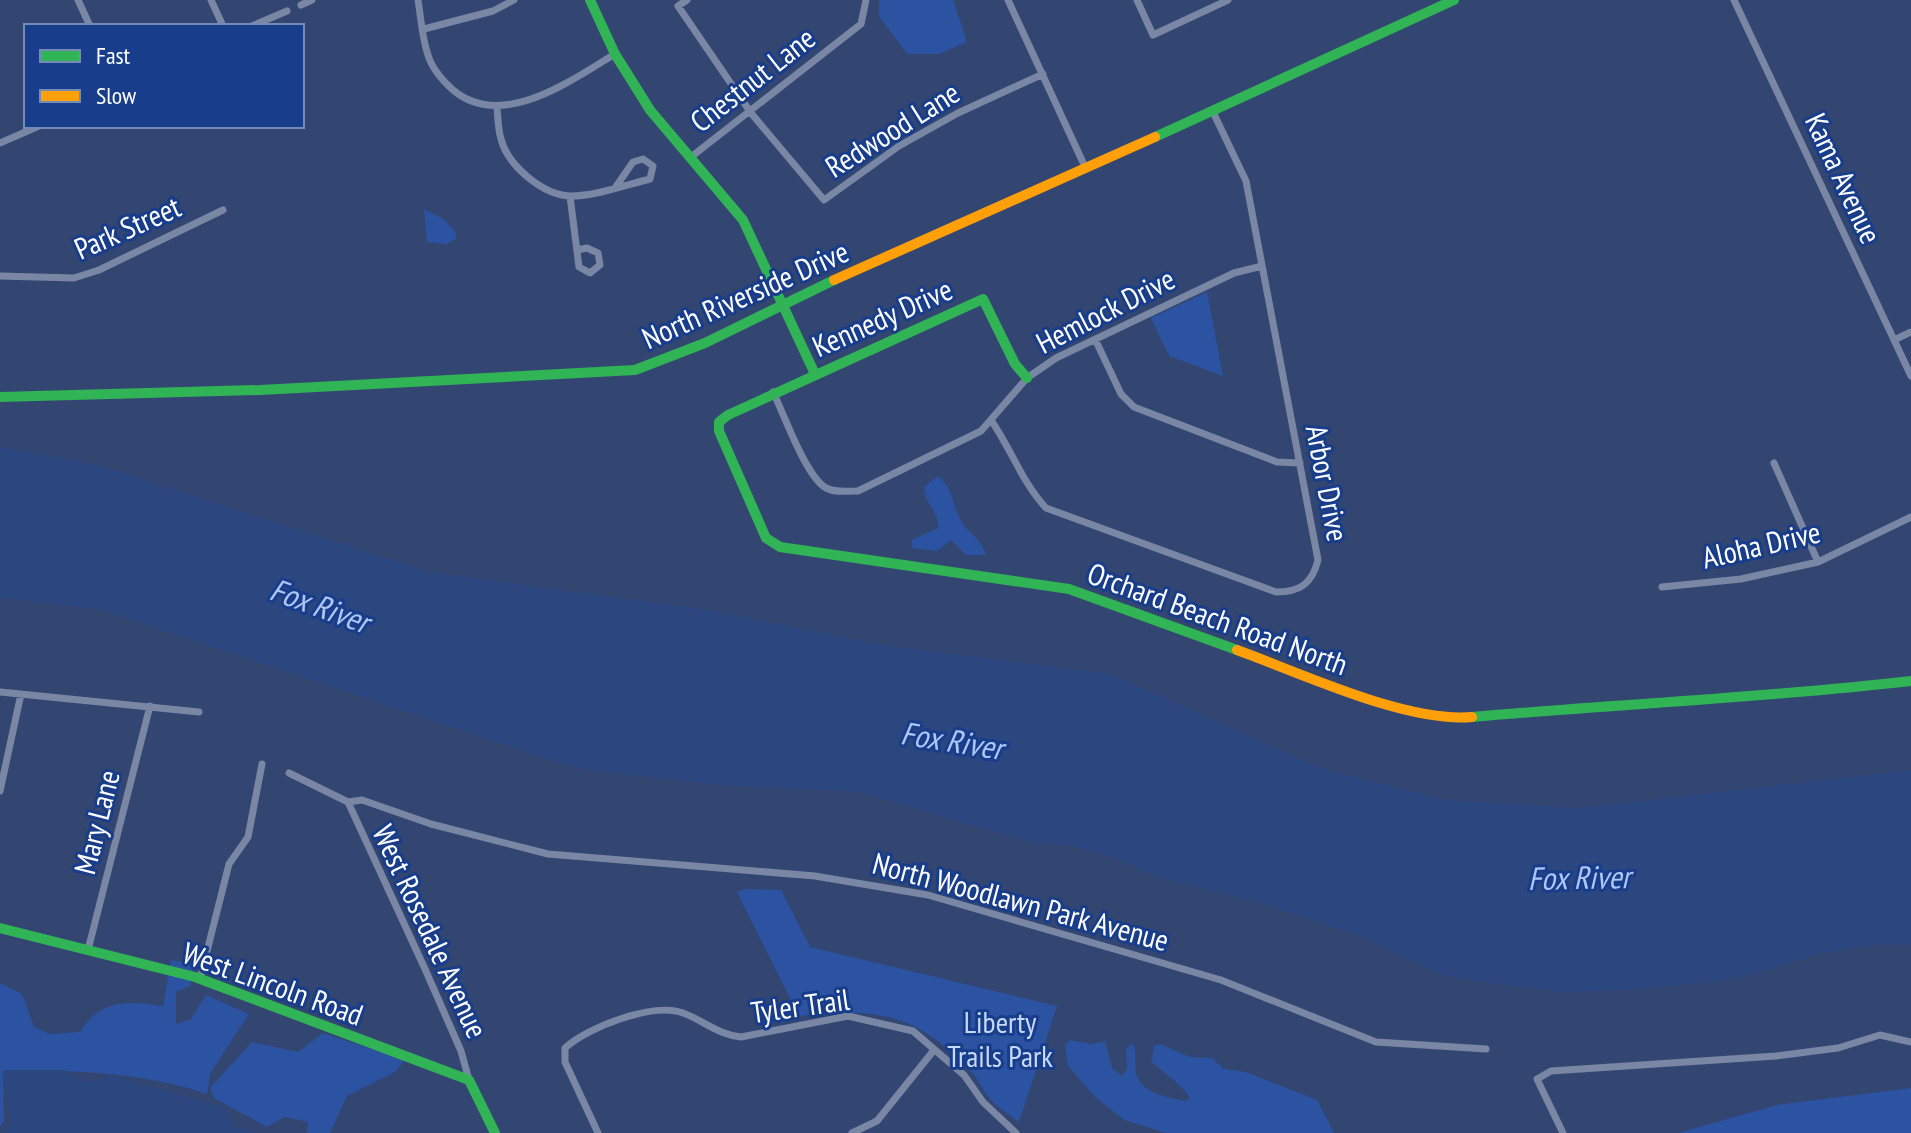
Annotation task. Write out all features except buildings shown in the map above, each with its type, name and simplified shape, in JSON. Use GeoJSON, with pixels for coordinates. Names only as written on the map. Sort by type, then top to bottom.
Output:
{"type":"FeatureCollection","features":[{"type":"Feature","properties":{"kind":"street"},"geometry":{"type":"LineString","coordinates":[[78,0],[89,24]]}},
{"type":"Feature","properties":{"kind":"street"},"geometry":{"type":"LineString","coordinates":[[211,0],[222,24]]}},
{"type":"Feature","properties":{"kind":"street"},"geometry":{"type":"LineString","coordinates":[[418,0],[427,54],[446,84],[463,98],[497,108],[521,103],[615,54]]}},
{"type":"Feature","properties":{"kind":"street"},"geometry":{"type":"LineString","coordinates":[[590,0],[615,54],[650,110],[743,220],[814,372]]}},
{"type":"Feature","properties":{"kind":"street","name":"Redwood Lane"},"geometry":{"type":"LineString","coordinates":[[687,0],[678,6],[751,113],[824,200],[899,146],[958,113],[1043,74]]}},
{"type":"Feature","properties":{"kind":"street","name":"Chestnut Lane"},"geometry":{"type":"LineString","coordinates":[[691,157],[861,24],[866,0]]}},
{"type":"Feature","properties":{"kind":"street"},"geometry":{"type":"LineString","coordinates":[[1008,0],[1086,169]]}},
{"type":"Feature","properties":{"kind":"street"},"geometry":{"type":"LineString","coordinates":[[1137,0],[1153,35],[1228,0]]}},
{"type":"Feature","properties":{"kind":"street","name":"North Riverside Drive"},"geometry":{"type":"LineString","coordinates":[[0,397],[272,389],[635,370],[705,343],[782,303],[1213,112],[1454,0]]}},
{"type":"Feature","properties":{"kind":"street","name":"Kama Avenue"},"geometry":{"type":"LineString","coordinates":[[1734,0],[1911,376]]}},
{"type":"Feature","properties":{"kind":"street"},"geometry":{"type":"LineString","coordinates":[[424,29],[510,1]]}},
{"type":"Feature","properties":{"kind":"street"},"geometry":{"type":"LineString","coordinates":[[257,24],[287,11]]}},
{"type":"Feature","properties":{"kind":"street"},"geometry":{"type":"LineString","coordinates":[[497,108],[501,139],[514,161],[543,187],[570,196],[615,188],[650,179],[653,166],[643,159],[633,162],[615,188]]}},
{"type":"Feature","properties":{"kind":"street","name":"Arbor Drive"},"geometry":{"type":"LineString","coordinates":[[991,420],[1005,440],[1026,484],[1046,508],[1276,592],[1292,592],[1306,586],[1315,575],[1318,560],[1246,181],[1213,112]]}},
{"type":"Feature","properties":{"kind":"street"},"geometry":{"type":"LineString","coordinates":[[0,143],[34,128]]}},
{"type":"Feature","properties":{"kind":"street"},"geometry":{"type":"LineString","coordinates":[[570,196],[577,250]]}},
{"type":"Feature","properties":{"kind":"street","name":"Park Street"},"geometry":{"type":"LineString","coordinates":[[0,276],[74,278],[223,210]]}},
{"type":"Feature","properties":{"kind":"street","name":"Hemlock Drive"},"geometry":{"type":"LineString","coordinates":[[773,392],[814,476],[825,487],[840,492],[858,491],[981,431],[1027,378],[1095,339],[1234,273],[1262,266]]}},
{"type":"Feature","properties":{"kind":"street","name":"Kennedy Drive"},"geometry":{"type":"LineString","coordinates":[[719,422],[814,372],[983,299],[1015,364],[1027,378]]}},
{"type":"Feature","properties":{"kind":"street"},"geometry":{"type":"LineString","coordinates":[[1894,340],[1911,332]]}},
{"type":"Feature","properties":{"kind":"street"},"geometry":{"type":"LineString","coordinates":[[1095,339],[1121,394],[1134,407],[1277,462],[1300,463]]}},
{"type":"Feature","properties":{"kind":"street","name":"Orchard Beach Road North"},"geometry":{"type":"LineString","coordinates":[[719,422],[721,440],[766,538],[780,547],[1069,589],[1378,701],[1451,719],[1645,702],[1782,696],[1911,681]]}},
{"type":"Feature","properties":{"kind":"street"},"geometry":{"type":"LineString","coordinates":[[1774,463],[1818,562]]}},
{"type":"Feature","properties":{"kind":"street","name":"Aloha Drive"},"geometry":{"type":"LineString","coordinates":[[1662,587],[1741,579],[1818,562],[1911,517]]}},
{"type":"Feature","properties":{"kind":"street"},"geometry":{"type":"LineString","coordinates":[[0,692],[199,712]]}},
{"type":"Feature","properties":{"kind":"street"},"geometry":{"type":"LineString","coordinates":[[0,791],[21,694]]}},
{"type":"Feature","properties":{"kind":"street","name":"Mary Lane"},"geometry":{"type":"LineString","coordinates":[[88,950],[150,706]]}},
{"type":"Feature","properties":{"kind":"street"},"geometry":{"type":"LineString","coordinates":[[200,979],[229,864],[248,837],[262,764]]}},
{"type":"Feature","properties":{"kind":"street","name":"North Woodlawn Park Avenue"},"geometry":{"type":"LineString","coordinates":[[289,773],[348,802],[362,800],[431,824],[548,854],[815,876],[928,895],[1221,980],[1376,1042],[1486,1049]]}},
{"type":"Feature","properties":{"kind":"street","name":"West Rosedale Avenue"},"geometry":{"type":"LineString","coordinates":[[348,802],[461,1051],[469,1080]]}},
{"type":"Feature","properties":{"kind":"street","name":"West Lincoln Road"},"geometry":{"type":"LineString","coordinates":[[0,928],[200,979],[469,1080]]}},
{"type":"Feature","properties":{"kind":"street","name":"Tyler Trail"},"geometry":{"type":"LineString","coordinates":[[598,1133],[565,1062],[564,1051],[571,1043],[640,1011],[655,1008],[679,1011],[726,1035],[741,1037],[848,1016],[913,1031],[964,1075],[983,1102],[1016,1133]]}},
{"type":"Feature","properties":{"kind":"street"},"geometry":{"type":"LineString","coordinates":[[1563,1133],[1537,1079],[1551,1071],[1776,1056],[1838,1048],[1880,1035],[1911,1042]]}},
{"type":"Feature","properties":{"kind":"street"},"geometry":{"type":"LineString","coordinates":[[852,1133],[877,1121],[934,1050]]}},
{"type":"Feature","properties":{"kind":"street"},"geometry":{"type":"LineString","coordinates":[[469,1080],[495,1133]]}},
{"type":"Feature","properties":{"kind":"green space"},"geometry":{"type":"Polygon","coordinates":[[[879,0],[953,0],[967,42],[939,54],[907,54],[879,16],[879,0]]]}},
{"type":"Feature","properties":{"kind":"green space"},"geometry":{"type":"Polygon","coordinates":[[[424,209],[445,220],[456,233],[456,239],[447,244],[427,242],[424,209]]]}},
{"type":"Feature","properties":{"kind":"green space"},"geometry":{"type":"Polygon","coordinates":[[[1207,292],[1223,376],[1169,356],[1151,318],[1207,292]]]}},
{"type":"Feature","properties":{"kind":"green space"},"geometry":{"type":"Polygon","coordinates":[[[938,476],[948,488],[962,523],[986,555],[966,555],[951,540],[937,551],[912,548],[912,540],[938,528],[924,487],[938,476]]]}},
{"type":"Feature","properties":{"kind":"green space","name":"Liberty Trails Park"},"geometry":{"type":"Polygon","coordinates":[[[745,889],[781,890],[810,947],[1057,1006],[1019,1122],[993,1102],[972,1073],[952,1053],[914,1026],[874,1014],[799,1016],[737,892],[745,889]]]}},
{"type":"Feature","properties":{"kind":"green space"},"geometry":{"type":"Polygon","coordinates":[[[171,960],[194,964],[190,986],[176,992],[176,1024],[191,1019],[206,995],[249,1014],[211,1072],[207,1094],[132,1077],[3,1070],[4,1122],[0,1127],[0,983],[22,994],[34,1027],[49,1034],[80,1032],[97,1013],[117,1004],[163,1006],[171,960]]]}},
{"type":"Feature","properties":{"kind":"green space"},"geometry":{"type":"Polygon","coordinates":[[[323,1033],[405,1060],[395,1072],[347,1096],[330,1133],[307,1133],[308,1122],[285,1117],[267,1127],[214,1098],[210,1088],[252,1042],[298,1052],[323,1033]]]}},
{"type":"Feature","properties":{"kind":"green space"},"geometry":{"type":"Polygon","coordinates":[[[1070,1040],[1091,1044],[1105,1041],[1112,1068],[1122,1076],[1127,1069],[1126,1049],[1133,1043],[1139,1081],[1156,1094],[1185,1101],[1190,1098],[1187,1093],[1151,1061],[1154,1046],[1160,1044],[1190,1057],[1212,1058],[1224,1069],[1246,1072],[1317,1100],[1334,1133],[1166,1133],[1124,1120],[1094,1096],[1068,1066],[1065,1045],[1070,1040]]]}},
{"type":"Feature","properties":{"kind":"green space"},"geometry":{"type":"Polygon","coordinates":[[[1911,1088],[1911,1133],[1678,1133],[1777,1105],[1911,1088]]]}},
{"type":"Feature","properties":{"kind":"water","name":"Fox River"},"geometry":{"type":"Polygon","coordinates":[[[0,447],[95,464],[429,572],[708,610],[889,646],[1111,674],[1325,770],[1447,800],[1578,808],[1911,770],[1911,945],[1873,945],[1816,954],[1763,972],[1719,981],[1631,990],[1564,992],[1490,983],[1442,975],[1360,936],[1261,903],[1153,876],[1118,859],[1070,845],[1030,842],[860,792],[719,785],[586,770],[103,610],[0,598],[0,447]]]}},
{"type":"Feature","properties":{"kind":"water"},"geometry":{"type":"Polygon","coordinates":[[[3,1070],[64,1070],[86,1082],[114,1076],[226,1108],[233,1126],[260,1133],[4,1133],[11,1125],[3,1070]]]}},
{"type":"Feature","properties":{"kind":"traffic: fast"},"geometry":{"type":"LineString","coordinates":[[590,0],[615,54],[650,110],[743,220],[814,372]]}},
{"type":"Feature","properties":{"kind":"traffic: fast"},"geometry":{"type":"LineString","coordinates":[[1155,137],[1454,0]]}},
{"type":"Feature","properties":{"kind":"traffic: fast"},"geometry":{"type":"LineString","coordinates":[[0,397],[260,390],[635,370],[705,343],[834,280]]}},
{"type":"Feature","properties":{"kind":"traffic: fast"},"geometry":{"type":"LineString","coordinates":[[1027,378],[1015,364],[983,299],[728,415],[719,422],[719,431],[766,538],[780,547],[1069,589],[1237,650]]}},
{"type":"Feature","properties":{"kind":"traffic: fast"},"geometry":{"type":"LineString","coordinates":[[1472,717],[1911,681]]}},
{"type":"Feature","properties":{"kind":"traffic: fast"},"geometry":{"type":"LineString","coordinates":[[0,928],[195,977],[469,1080],[495,1133]]}},
{"type":"Feature","properties":{"kind":"traffic: slow"},"geometry":{"type":"LineString","coordinates":[[834,280],[1155,137]]}},
{"type":"Feature","properties":{"kind":"traffic: slow"},"geometry":{"type":"LineString","coordinates":[[1237,650],[1386,705],[1446,717],[1472,717]]}}]}
